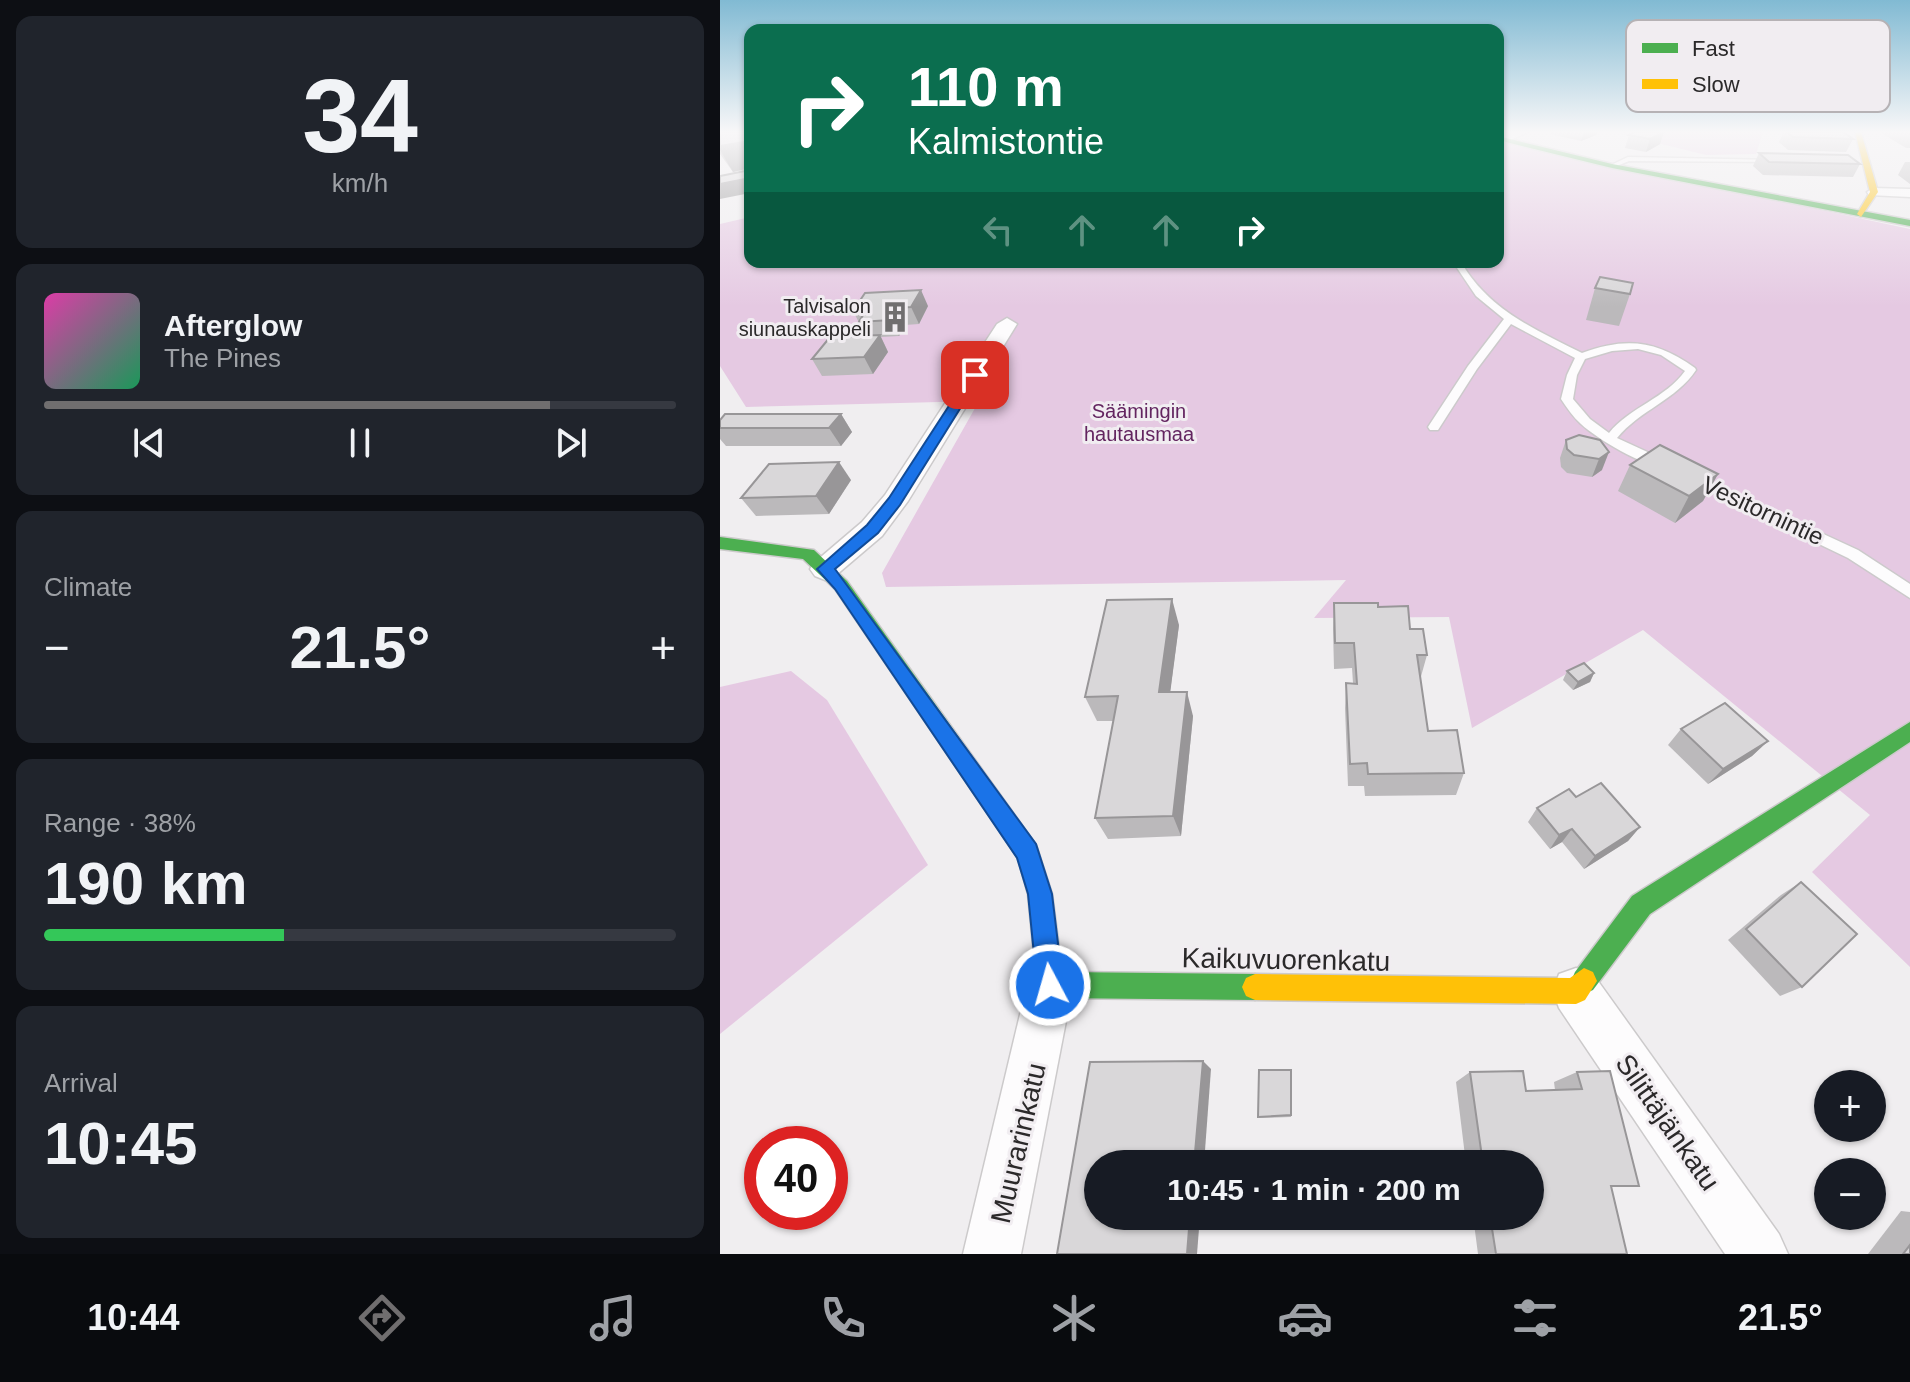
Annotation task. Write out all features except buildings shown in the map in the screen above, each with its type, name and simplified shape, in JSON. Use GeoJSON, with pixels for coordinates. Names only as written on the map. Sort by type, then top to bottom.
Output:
{"type":"FeatureCollection","features":[{"type":"Feature","properties":{"kind":"street"},"geometry":{"type":"LineString","coordinates":[[1755,191],[1910,220]]}},
{"type":"Feature","properties":{"kind":"street"},"geometry":{"type":"LineString","coordinates":[[1862,211],[1874,192],[1910,193]]}},
{"type":"Feature","properties":{"kind":"street"},"geometry":{"type":"LineString","coordinates":[[825,569],[872,529],[895,501],[1007,324]]}},
{"type":"Feature","properties":{"kind":"street"},"geometry":{"type":"LineString","coordinates":[[720,543],[808,554],[841,585],[1028,853],[1040,894],[1050,985]]}},
{"type":"Feature","properties":{"kind":"street"},"geometry":{"type":"LineString","coordinates":[[1576,991],[1641,905],[1910,731]]}},
{"type":"Feature","properties":{"kind":"street","name":"Kaikuvuorenkatu"},"geometry":{"type":"LineString","coordinates":[[1050,985],[1576,991]]}},
{"type":"Feature","properties":{"kind":"street","name":"Muurarinkatu"},"geometry":{"type":"LineString","coordinates":[[992,1254],[1050,985]]}},
{"type":"Feature","properties":{"kind":"street","name":"Silittäjänkatu"},"geometry":{"type":"LineString","coordinates":[[1576,991],[1759,1254]]}},
{"type":"Feature","properties":{"kind":"lane"},"geometry":{"type":"LineString","coordinates":[[1460,268],[1476,290],[1509,319],[1581,357],[1626,344],[1649,347],[1674,357],[1691,370],[1684,382],[1622,421],[1610,439]]}},
{"type":"Feature","properties":{"kind":"lane"},"geometry":{"type":"LineString","coordinates":[[1434,427],[1472,368],[1509,319]]}},
{"type":"Feature","properties":{"kind":"lane","name":"Vesitornintie"},"geometry":{"type":"LineString","coordinates":[[1581,357],[1572,375],[1567,399],[1579,420],[1610,439],[1853,554],[1910,592]]}},
{"type":"Feature","properties":{"kind":"green space","name":"Säämingin hautausmaa"},"geometry":{"type":"Polygon","coordinates":[[[1504,191],[1730,191],[1910,229],[1910,967],[1812,872],[1870,815],[1643,630],[1472,728],[1449,617],[1314,618],[1346,580],[886,587],[882,573],[979,401],[746,407],[720,366],[720,224],[744,218],[744,268],[1504,268],[1504,191]]]}},
{"type":"Feature","properties":{"kind":"green space"},"geometry":{"type":"Polygon","coordinates":[[[791,671],[827,700],[928,865],[720,1034],[720,687],[791,671]]]}},
{"type":"Feature","properties":{"kind":"traffic: fast"},"geometry":{"type":"LineString","coordinates":[[1740,191],[1910,223]]}},
{"type":"Feature","properties":{"kind":"traffic: fast"},"geometry":{"type":"LineString","coordinates":[[720,543],[808,554],[841,585],[1028,853],[1040,894],[1050,985],[1255,987]]}},
{"type":"Feature","properties":{"kind":"traffic: fast"},"geometry":{"type":"LineString","coordinates":[[1584,981],[1641,905],[1910,731]]}},
{"type":"Feature","properties":{"kind":"traffic: slow"},"geometry":{"type":"LineString","coordinates":[[1861,214],[1874,191]]}},
{"type":"Feature","properties":{"kind":"traffic: slow"},"geometry":{"type":"LineString","coordinates":[[1255,987],[1576,991],[1584,981]]}},
{"type":"Feature","properties":{"kind":"place","name":"Talvisalon siunauskappeli"},"geometry":{"type":"Point","coordinates":[895,317]}},
{"type":"Feature","properties":{"kind":"route"},"geometry":{"type":"LineString","coordinates":[[975,375],[895,501],[872,529],[825,569],[841,585],[1028,853],[1040,894],[1050,985]]}}]}
